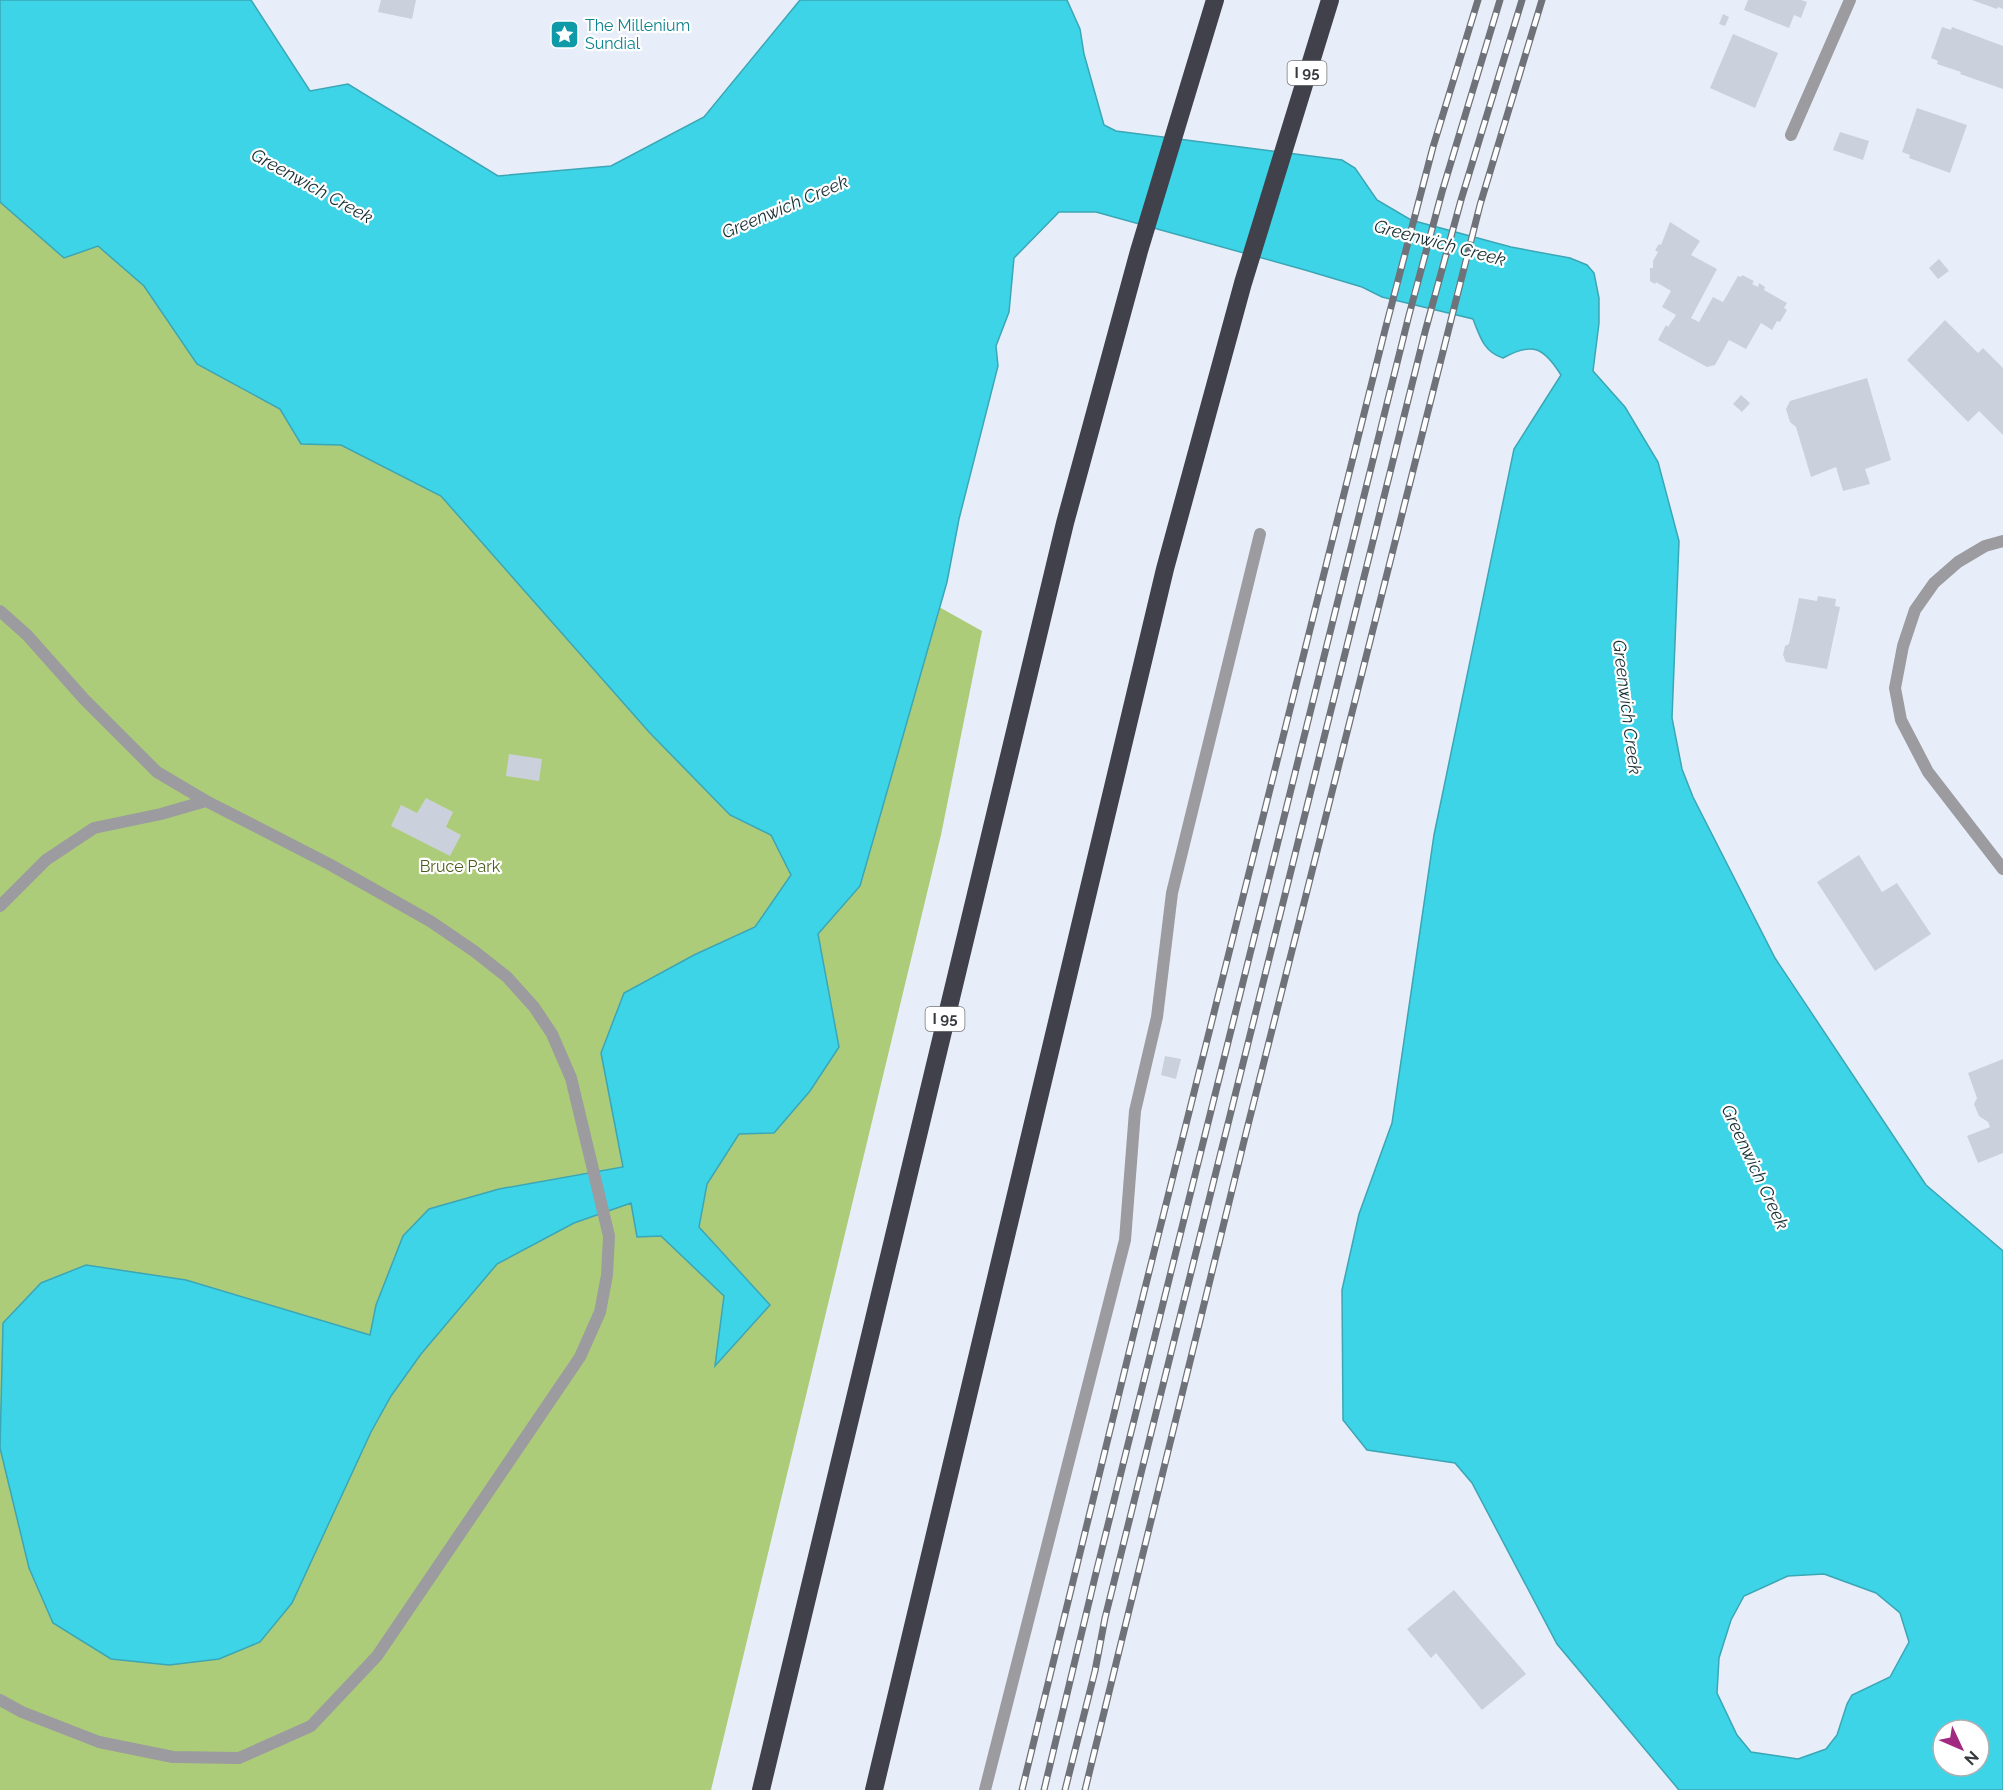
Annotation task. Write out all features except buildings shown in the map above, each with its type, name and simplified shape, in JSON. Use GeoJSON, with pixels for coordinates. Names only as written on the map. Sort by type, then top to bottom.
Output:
{"type":"FeatureCollection","features":[{"type":"Feature","properties":{"kind":"highway","name":"I 95"},"geometry":{"type":"LineString","coordinates":[[761,1790],[1065,523],[1139,251],[1215,0]]}},
{"type":"Feature","properties":{"kind":"highway","name":"I 95"},"geometry":{"type":"LineString","coordinates":[[874,1790],[1136,688],[1193,463],[1243,283],[1330,0]]}},
{"type":"Feature","properties":{"kind":"street"},"geometry":{"type":"LineString","coordinates":[[1791,135],[1850,0]]}},
{"type":"Feature","properties":{"kind":"street"},"geometry":{"type":"LineString","coordinates":[[985,1790],[1125,1240],[1135,1111],[1157,1017],[1172,893],[1260,534]]}},
{"type":"Feature","properties":{"kind":"street"},"geometry":{"type":"LineString","coordinates":[[2003,541],[1985,546],[1958,561],[1934,583],[1915,610],[1903,646],[1895,688],[1901,720],[1928,772],[2003,869]]}},
{"type":"Feature","properties":{"kind":"street"},"geometry":{"type":"LineString","coordinates":[[0,611],[27,635],[84,699],[157,772],[206,801],[329,864],[430,921],[507,977],[534,1007],[552,1034],[571,1078],[609,1236],[607,1275],[600,1312],[580,1357],[377,1656],[311,1726],[239,1758],[173,1757],[99,1742],[22,1712],[0,1700]]}},
{"type":"Feature","properties":{"kind":"street"},"geometry":{"type":"LineString","coordinates":[[0,906],[46,860],[94,828],[161,814],[206,801]]}},
{"type":"Feature","properties":{"kind":"green space","name":"Bruce Park"},"geometry":{"type":"Polygon","coordinates":[[[0,81],[982,631],[941,835],[711,1790],[0,1790],[0,81]]]}},
{"type":"Feature","properties":{"kind":"water","name":"Greenwich Creek"},"geometry":{"type":"Polygon","coordinates":[[[0,0],[251,0],[310,91],[348,84],[498,176],[611,166],[704,117],[800,0],[1067,0],[1080,29],[1084,54],[1104,125],[1116,131],[1342,160],[1355,168],[1377,200],[1411,220],[1511,247],[1570,258],[1587,265],[1594,273],[1599,298],[1599,323],[1593,371],[1625,407],[1658,462],[1679,541],[1672,718],[1682,769],[1693,797],[1775,958],[1926,1185],[2003,1251],[2003,1790],[1679,1790],[1557,1644],[1472,1483],[1455,1463],[1367,1450],[1343,1420],[1342,1290],[1359,1214],[1392,1123],[1434,835],[1514,449],[1561,375],[1549,359],[1537,350],[1522,350],[1503,358],[1491,352],[1478,332],[1473,319],[1382,297],[1362,287],[1305,270],[1096,212],[1059,212],[1014,258],[1009,312],[996,346],[998,366],[959,519],[947,582],[860,886],[818,934],[839,1047],[810,1091],[774,1133],[739,1134],[707,1184],[699,1227],[770,1305],[715,1366],[724,1296],[661,1236],[637,1237],[631,1203],[574,1223],[497,1264],[421,1354],[391,1396],[371,1432],[292,1603],[260,1642],[219,1659],[169,1665],[111,1659],[53,1623],[29,1568],[0,1448],[3,1323],[41,1283],[86,1265],[186,1280],[370,1335],[376,1305],[403,1236],[429,1209],[499,1189],[623,1167],[601,1053],[624,993],[694,955],[755,927],[791,875],[771,835],[730,815],[649,732],[441,496],[341,445],[301,444],[280,409],[197,364],[144,286],[98,246],[64,258],[0,202],[0,0]],[[1824,1574],[1788,1576],[1744,1596],[1731,1620],[1719,1658],[1717,1693],[1737,1735],[1751,1752],[1798,1759],[1826,1749],[1837,1735],[1852,1695],[1890,1677],[1909,1642],[1900,1613],[1876,1593],[1824,1574]]]}},
{"type":"Feature","properties":{"kind":"railway"},"geometry":{"type":"LineString","coordinates":[[1022,1790],[1136,1324],[1385,330],[1433,147],[1478,0]]}},
{"type":"Feature","properties":{"kind":"railway"},"geometry":{"type":"LineString","coordinates":[[1044,1790],[1409,315],[1442,192],[1500,0]]}},
{"type":"Feature","properties":{"kind":"railway"},"geometry":{"type":"LineString","coordinates":[[1065,1790],[1095,1671],[1105,1618],[1425,332],[1461,200],[1522,0]]}},
{"type":"Feature","properties":{"kind":"railway"},"geometry":{"type":"LineString","coordinates":[[1085,1790],[1246,1133],[1480,205],[1542,0]]}},
{"type":"Feature","properties":{"kind":"place","name":"The Millenium Sundial"},"geometry":{"type":"Point","coordinates":[564,34]}}]}
